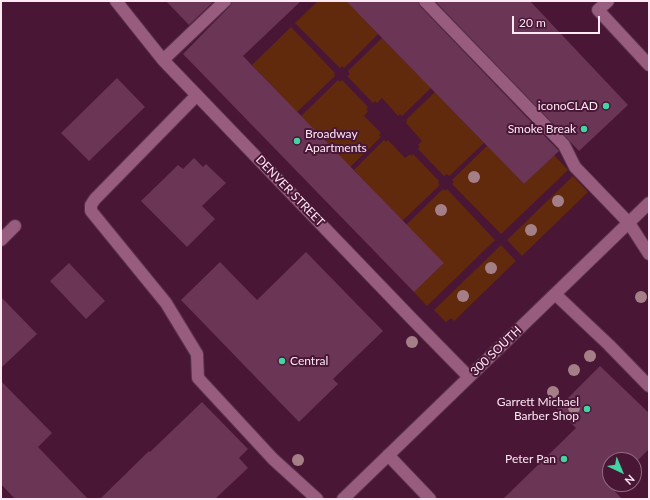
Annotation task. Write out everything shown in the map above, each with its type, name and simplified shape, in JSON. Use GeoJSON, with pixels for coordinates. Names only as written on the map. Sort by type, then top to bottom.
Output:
{"type":"FeatureCollection","features":[{"type":"Feature","properties":{"kind":"street","name":"DENVER STREET"},"geometry":{"type":"LineString","coordinates":[[116,1],[163,60],[469,377]]}},
{"type":"Feature","properties":{"kind":"street"},"geometry":{"type":"LineString","coordinates":[[163,60],[225,1]]}},
{"type":"Feature","properties":{"kind":"street"},"geometry":{"type":"LineString","coordinates":[[425,1],[564,145],[575,167],[629,223],[649,254]]}},
{"type":"Feature","properties":{"kind":"street"},"geometry":{"type":"LineString","coordinates":[[608,1],[598,10],[649,65]]}},
{"type":"Feature","properties":{"kind":"street"},"geometry":{"type":"LineString","coordinates":[[197,95],[95,199],[91,205],[91,211],[166,304],[198,354],[198,378],[273,459],[316,499]]}},
{"type":"Feature","properties":{"kind":"street","name":"300 SOUTH"},"geometry":{"type":"LineString","coordinates":[[343,499],[649,203]]}},
{"type":"Feature","properties":{"kind":"street"},"geometry":{"type":"LineString","coordinates":[[1,240],[15,226]]}},
{"type":"Feature","properties":{"kind":"street"},"geometry":{"type":"LineString","coordinates":[[555,294],[609,345],[649,386]]}},
{"type":"Feature","properties":{"kind":"street"},"geometry":{"type":"LineString","coordinates":[[388,455],[430,499]]}},
{"type":"Feature","properties":{"kind":"shaded area"},"geometry":{"type":"Polygon","coordinates":[[[318,1],[346,1],[378,34],[344,68],[342,66],[340,68],[295,23],[318,1]]]}},
{"type":"Feature","properties":{"kind":"shaded area"},"geometry":{"type":"Polygon","coordinates":[[[291,27],[335,73],[335,76],[297,112],[252,65],[291,27]]]}},
{"type":"Feature","properties":{"kind":"shaded area"},"geometry":{"type":"Polygon","coordinates":[[[382,38],[431,88],[402,116],[400,114],[398,116],[382,98],[377,103],[375,101],[373,103],[347,76],[350,74],[348,71],[382,38]]]}},
{"type":"Feature","properties":{"kind":"shaded area"},"geometry":{"type":"Polygon","coordinates":[[[338,80],[340,82],[342,80],[368,107],[366,109],[368,111],[364,116],[381,133],[379,135],[381,137],[350,167],[301,116],[338,80]]]}},
{"type":"Feature","properties":{"kind":"shaded area"},"geometry":{"type":"Polygon","coordinates":[[[435,92],[484,143],[449,176],[447,174],[444,176],[418,149],[420,147],[418,145],[422,141],[406,123],[406,120],[435,92]]]}},
{"type":"Feature","properties":{"kind":"shaded area"},"geometry":{"type":"Polygon","coordinates":[[[384,140],[386,142],[388,140],[405,158],[410,154],[411,156],[413,154],[439,181],[438,183],[440,185],[402,221],[354,170],[384,140]]]}},
{"type":"Feature","properties":{"kind":"shaded area"},"geometry":{"type":"Polygon","coordinates":[[[487,146],[524,184],[554,155],[568,170],[501,234],[452,184],[454,182],[452,180],[487,146]]]}},
{"type":"Feature","properties":{"kind":"shaded area"},"geometry":{"type":"Polygon","coordinates":[[[573,176],[588,192],[522,256],[507,240],[573,176]]]}},
{"type":"Feature","properties":{"kind":"shaded area"},"geometry":{"type":"Polygon","coordinates":[[[443,189],[445,191],[447,189],[495,240],[427,306],[414,292],[444,263],[406,225],[443,189]]]}},
{"type":"Feature","properties":{"kind":"shaded area"},"geometry":{"type":"Polygon","coordinates":[[[501,245],[516,261],[454,321],[451,318],[446,322],[434,310],[501,245]]]}},
{"type":"Feature","properties":{"kind":"building"},"geometry":{"type":"Polygon","coordinates":[[[166,1],[214,1],[189,25],[166,1]]]}},
{"type":"Feature","properties":{"kind":"building","name":"Broadway Apartments"},"geometry":{"type":"Polygon","coordinates":[[[232,1],[301,1],[243,56],[444,263],[414,292],[183,54],[230,6],[232,1]]]}},
{"type":"Feature","properties":{"kind":"building"},"geometry":{"type":"Polygon","coordinates":[[[346,1],[418,1],[420,6],[559,151],[524,184],[346,1]]]}},
{"type":"Feature","properties":{"kind":"building"},"geometry":{"type":"Polygon","coordinates":[[[435,1],[530,1],[628,105],[579,151],[435,1]]]}},
{"type":"Feature","properties":{"kind":"building"},"geometry":{"type":"Polygon","coordinates":[[[117,78],[145,107],[89,161],[61,133],[117,78]]]}},
{"type":"Feature","properties":{"kind":"building"},"geometry":{"type":"Polygon","coordinates":[[[194,158],[203,167],[206,164],[226,183],[202,206],[215,219],[187,247],[141,201],[178,165],[183,169],[194,158]]]}},
{"type":"Feature","properties":{"kind":"building"},"geometry":{"type":"Polygon","coordinates":[[[306,252],[383,331],[333,379],[338,384],[299,422],[181,300],[220,262],[257,300],[306,252]]]}},
{"type":"Feature","properties":{"kind":"building"},"geometry":{"type":"Polygon","coordinates":[[[69,263],[105,301],[86,319],[50,281],[69,263]]]}},
{"type":"Feature","properties":{"kind":"building"},"geometry":{"type":"Polygon","coordinates":[[[1,297],[37,334],[1,368],[1,297]]]}},
{"type":"Feature","properties":{"kind":"building"},"geometry":{"type":"Polygon","coordinates":[[[600,366],[649,413],[649,449],[642,456],[642,452],[602,452],[602,492],[616,492],[622,499],[503,499],[576,428],[557,409],[600,366]]]}},
{"type":"Feature","properties":{"kind":"building"},"geometry":{"type":"Polygon","coordinates":[[[1,381],[52,433],[38,447],[88,499],[15,499],[1,484],[1,381]]]}},
{"type":"Feature","properties":{"kind":"building"},"geometry":{"type":"Polygon","coordinates":[[[202,402],[248,449],[239,458],[248,468],[215,499],[100,499],[149,451],[150,452],[202,402]]]}},
{"type":"Feature","properties":{"kind":"place","name":"iconoCLAD"},"geometry":{"type":"Point","coordinates":[606,106]}},
{"type":"Feature","properties":{"kind":"place","name":"Smoke Break"},"geometry":{"type":"Point","coordinates":[584,129]}},
{"type":"Feature","properties":{"kind":"place","name":"Broadway Apartments"},"geometry":{"type":"Point","coordinates":[297,141]}},
{"type":"Feature","properties":{"kind":"place","name":"Central"},"geometry":{"type":"Point","coordinates":[282,361]}},
{"type":"Feature","properties":{"kind":"place","name":"Garrett Michael Barber Shop"},"geometry":{"type":"Point","coordinates":[587,409]}},
{"type":"Feature","properties":{"kind":"place","name":"Peter Pan"},"geometry":{"type":"Point","coordinates":[564,459]}}]}
